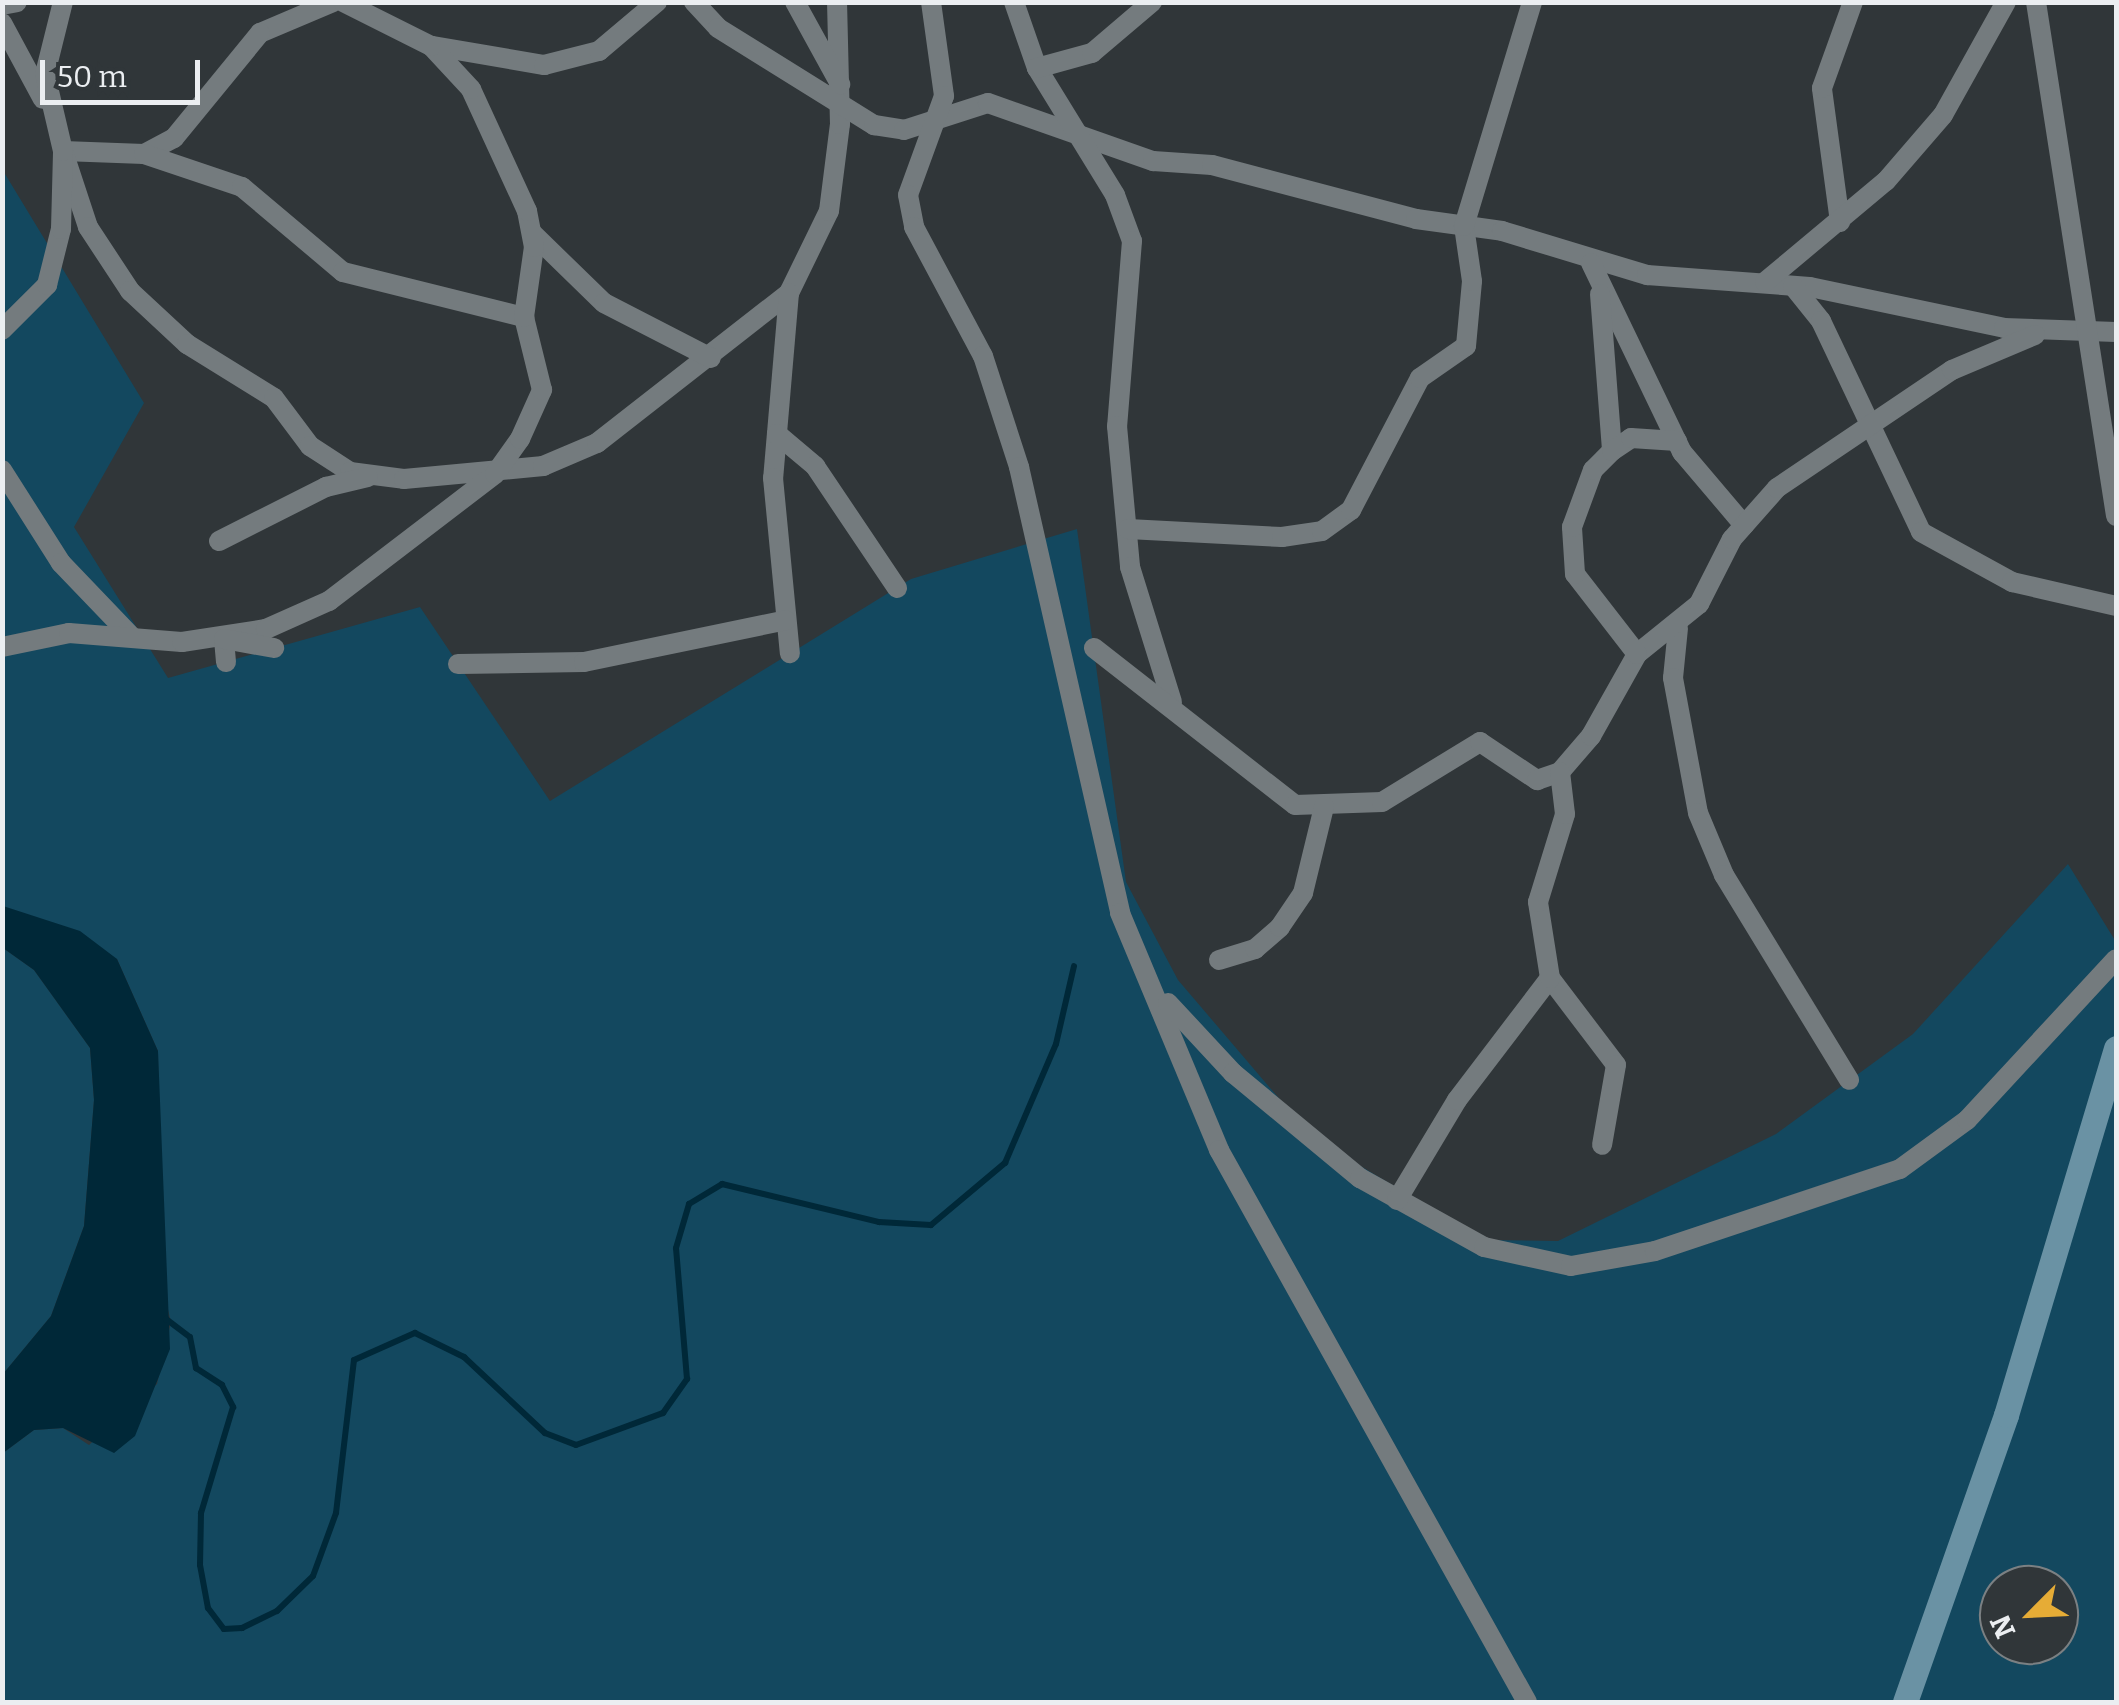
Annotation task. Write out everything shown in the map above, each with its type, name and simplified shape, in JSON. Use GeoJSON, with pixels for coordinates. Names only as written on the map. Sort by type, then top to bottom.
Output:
{"type":"FeatureCollection","features":[{"type":"Feature","properties":{"kind":"street"},"geometry":{"type":"LineString","coordinates":[[2,5],[17,2]]}},
{"type":"Feature","properties":{"kind":"street"},"geometry":{"type":"LineString","coordinates":[[62,2],[45,74],[51,114],[88,227],[130,292],[186,344],[274,398],[310,446],[350,472],[375,476],[495,474],[597,443],[711,358],[789,293]]}},
{"type":"Feature","properties":{"kind":"street"},"geometry":{"type":"LineString","coordinates":[[144,154],[174,138],[260,33],[333,2]]}},
{"type":"Feature","properties":{"kind":"street"},"geometry":{"type":"LineString","coordinates":[[343,2],[431,46],[544,65],[600,51],[657,2]]}},
{"type":"Feature","properties":{"kind":"street"},"geometry":{"type":"LineString","coordinates":[[694,2],[840,109],[904,130],[988,103],[1153,160],[1212,165],[1464,226],[1591,263],[1794,286],[1901,313],[2046,332],[2116,332]]}},
{"type":"Feature","properties":{"kind":"street"},"geometry":{"type":"LineString","coordinates":[[794,2],[840,84]]}},
{"type":"Feature","properties":{"kind":"street"},"geometry":{"type":"LineString","coordinates":[[790,653],[778,434],[789,293],[830,210],[840,109],[837,2]]}},
{"type":"Feature","properties":{"kind":"street"},"geometry":{"type":"LineString","coordinates":[[1014,2],[1037,68],[1079,134],[1132,242],[1117,426],[1128,529],[1172,702]]}},
{"type":"Feature","properties":{"kind":"street"},"geometry":{"type":"LineString","coordinates":[[1037,68],[1092,52],[1152,2]]}},
{"type":"Feature","properties":{"kind":"street"},"geometry":{"type":"LineString","coordinates":[[1128,529],[1282,537],[1322,531],[1351,510],[1420,378],[1466,346],[1472,281],[1464,226],[1532,2]]}},
{"type":"Feature","properties":{"kind":"street"},"geometry":{"type":"LineString","coordinates":[[1840,222],[1822,88],[1853,2]]}},
{"type":"Feature","properties":{"kind":"street"},"geometry":{"type":"LineString","coordinates":[[1765,282],[1840,222],[1943,115],[2006,2]]}},
{"type":"Feature","properties":{"kind":"street"},"geometry":{"type":"LineString","coordinates":[[935,7],[938,118],[908,195],[914,226],[983,356],[1019,467],[1120,913],[1163,998],[1219,1150],[1528,1702]]}},
{"type":"Feature","properties":{"kind":"street"},"geometry":{"type":"LineString","coordinates":[[2032,8],[2116,516]]}},
{"type":"Feature","properties":{"kind":"street"},"geometry":{"type":"LineString","coordinates":[[2,23],[51,114]]}},
{"type":"Feature","properties":{"kind":"street"},"geometry":{"type":"LineString","coordinates":[[431,46],[471,89],[531,231],[604,303],[711,358]]}},
{"type":"Feature","properties":{"kind":"street"},"geometry":{"type":"LineString","coordinates":[[63,151],[144,154],[242,186],[343,272],[524,318]]}},
{"type":"Feature","properties":{"kind":"street"},"geometry":{"type":"LineString","coordinates":[[2,330],[47,285],[61,229],[63,151]]}},
{"type":"Feature","properties":{"kind":"street"},"geometry":{"type":"LineString","coordinates":[[224,639],[329,601],[495,474],[542,390],[524,318],[531,231]]}},
{"type":"Feature","properties":{"kind":"street"},"geometry":{"type":"LineString","coordinates":[[1591,263],[1677,441],[1744,525]]}},
{"type":"Feature","properties":{"kind":"street"},"geometry":{"type":"LineString","coordinates":[[1591,263],[1605,310],[1612,451]]}},
{"type":"Feature","properties":{"kind":"street"},"geometry":{"type":"LineString","coordinates":[[1794,286],[1821,322],[1905,509],[1950,555],[2012,582],[2116,606]]}},
{"type":"Feature","properties":{"kind":"street"},"geometry":{"type":"LineString","coordinates":[[1094,648],[1172,702],[1258,784],[1295,805],[1324,808],[1382,802],[1480,742],[1512,772],[1536,780],[1560,772],[1637,654],[1678,628],[1744,525],[1777,488],[1952,370],[2046,332]]}},
{"type":"Feature","properties":{"kind":"street"},"geometry":{"type":"LineString","coordinates":[[2096,383],[2116,412]]}},
{"type":"Feature","properties":{"kind":"street"},"geometry":{"type":"LineString","coordinates":[[778,434],[815,466],[897,588]]}},
{"type":"Feature","properties":{"kind":"street"},"geometry":{"type":"LineString","coordinates":[[1637,654],[1575,574],[1572,527],[1593,470],[1612,451],[1631,438],[1677,441]]}},
{"type":"Feature","properties":{"kind":"street"},"geometry":{"type":"LineString","coordinates":[[2,470],[61,563],[132,638]]}},
{"type":"Feature","properties":{"kind":"street"},"geometry":{"type":"LineString","coordinates":[[219,541],[326,487],[375,476]]}},
{"type":"Feature","properties":{"kind":"street"},"geometry":{"type":"LineString","coordinates":[[458,664],[584,662],[786,620]]}},
{"type":"Feature","properties":{"kind":"street"},"geometry":{"type":"LineString","coordinates":[[1678,628],[1673,678],[1698,813],[1733,890],[1850,1080]]}},
{"type":"Feature","properties":{"kind":"street"},"geometry":{"type":"LineString","coordinates":[[2,647],[69,633],[224,639],[274,648]]}},
{"type":"Feature","properties":{"kind":"street"},"geometry":{"type":"LineString","coordinates":[[224,639],[226,662]]}},
{"type":"Feature","properties":{"kind":"street"},"geometry":{"type":"LineString","coordinates":[[1560,772],[1565,814],[1538,902],[1550,978],[1616,1065],[1602,1145]]}},
{"type":"Feature","properties":{"kind":"street"},"geometry":{"type":"LineString","coordinates":[[1219,960],[1255,950],[1288,916],[1303,893],[1324,808]]}},
{"type":"Feature","properties":{"kind":"street"},"geometry":{"type":"LineString","coordinates":[[1163,998],[1291,1124],[1398,1200],[1497,1252],[1571,1266],[1655,1252],[1900,1169],[1967,1120],[2116,959]]}},
{"type":"Feature","properties":{"kind":"street"},"geometry":{"type":"LineString","coordinates":[[1398,1200],[1457,1100],[1550,978]]}},
{"type":"Feature","properties":{"kind":"street"},"geometry":{"type":"LineString","coordinates":[[1905,1702],[2006,1415],[2116,1048]]}},
{"type":"Feature","properties":{"kind":"shaded area"},"geometry":{"type":"Polygon","coordinates":[[[2,169],[144,403],[74,527],[168,678],[420,607],[550,801],[911,579],[1077,529],[1126,882],[1178,980],[1312,1137],[1484,1240],[1558,1241],[1776,1134],[1913,1034],[2068,864],[2116,942],[2116,1702],[3,1702],[3,1453],[34,1430],[63,1428],[89,1445],[157,1384],[171,1322],[160,1277],[158,1051],[117,959],[3,906],[2,169]]]}},
{"type":"Feature","properties":{"kind":"shaded area"},"geometry":{"type":"Polygon","coordinates":[[[3,906],[80,931],[117,959],[158,1051],[170,1349],[135,1436],[114,1453],[63,1428],[34,1430],[3,1453],[3,1374],[51,1316],[84,1226],[94,1100],[90,1048],[34,970],[3,948],[3,906]]]}},
{"type":"Feature","properties":{"kind":"shaded area"},"geometry":{"type":"Polygon","coordinates":[[[3,948],[34,970],[90,1048],[94,1100],[84,1226],[51,1316],[3,1374],[3,948]]]}},
{"type":"Feature","properties":{"kind":"waterway"},"geometry":{"type":"LineString","coordinates":[[166,1319],[190,1337],[196,1368],[222,1385],[233,1407],[201,1513],[200,1565],[208,1608],[224,1629],[242,1628],[277,1611],[313,1576],[336,1513],[354,1360],[415,1333],[464,1357],[545,1433],[576,1445],[663,1413],[687,1379],[676,1248],[689,1204],[722,1184],[879,1222],[931,1225],[1005,1163],[1056,1044],[1074,966]]}}]}
